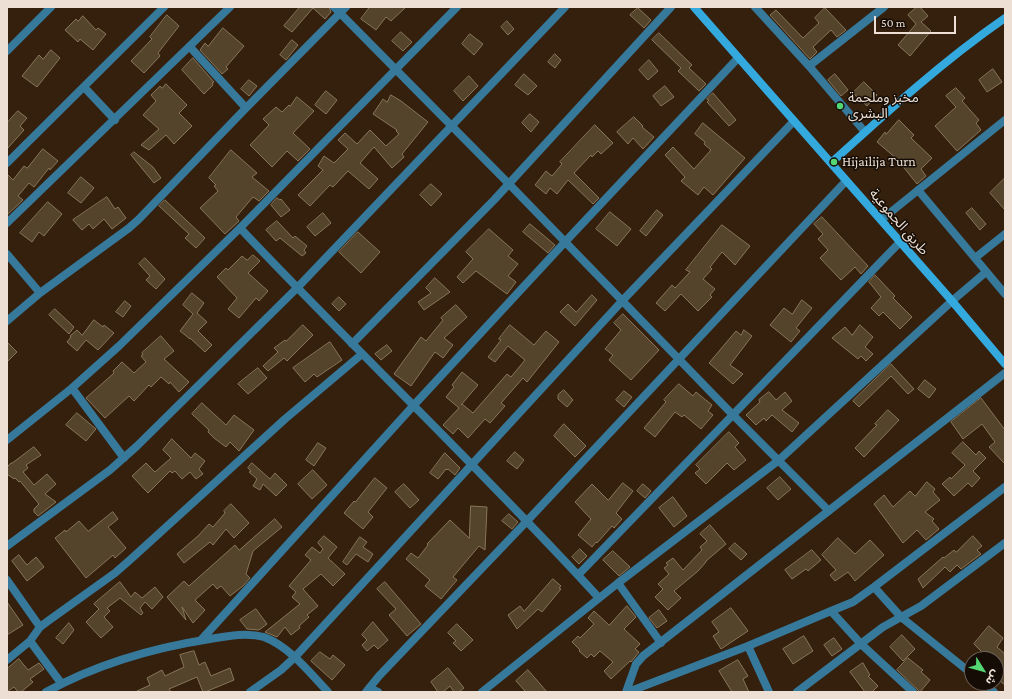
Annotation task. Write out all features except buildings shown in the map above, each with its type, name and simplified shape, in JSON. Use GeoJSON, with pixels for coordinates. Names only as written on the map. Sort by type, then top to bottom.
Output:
{"type":"FeatureCollection","features":[{"type":"Feature","properties":{"kind":"main road","name":"طريق الجموعية"},"geometry":{"type":"LineString","coordinates":[[694,7],[952,301],[1005,364]]}},
{"type":"Feature","properties":{"kind":"main road"},"geometry":{"type":"LineString","coordinates":[[831,163],[940,67],[975,39],[1005,18]]}},
{"type":"Feature","properties":{"kind":"street"},"geometry":{"type":"LineString","coordinates":[[7,51],[51,7]]}},
{"type":"Feature","properties":{"kind":"street"},"geometry":{"type":"LineString","coordinates":[[7,163],[164,7]]}},
{"type":"Feature","properties":{"kind":"street"},"geometry":{"type":"LineString","coordinates":[[7,223],[230,7]]}},
{"type":"Feature","properties":{"kind":"street"},"geometry":{"type":"LineString","coordinates":[[334,7],[509,184],[564,242],[623,300],[733,415],[829,511]]}},
{"type":"Feature","properties":{"kind":"street"},"geometry":{"type":"LineString","coordinates":[[7,321],[40,293],[129,228],[346,7]]}},
{"type":"Feature","properties":{"kind":"street"},"geometry":{"type":"LineString","coordinates":[[7,440],[72,388],[119,346],[240,228],[456,7]]}},
{"type":"Feature","properties":{"kind":"street"},"geometry":{"type":"LineString","coordinates":[[7,546],[124,458],[297,288],[565,7]]}},
{"type":"Feature","properties":{"kind":"street"},"geometry":{"type":"LineString","coordinates":[[352,344],[509,184],[671,7]]}},
{"type":"Feature","properties":{"kind":"street"},"geometry":{"type":"LineString","coordinates":[[809,66],[884,7]]}},
{"type":"Feature","properties":{"kind":"street"},"geometry":{"type":"LineString","coordinates":[[759,8],[865,132]]}},
{"type":"Feature","properties":{"kind":"street"},"geometry":{"type":"LineString","coordinates":[[190,47],[246,108]]}},
{"type":"Feature","properties":{"kind":"street"},"geometry":{"type":"LineString","coordinates":[[201,640],[564,242],[738,58]]}},
{"type":"Feature","properties":{"kind":"street"},"geometry":{"type":"LineString","coordinates":[[84,87],[115,120]]}},
{"type":"Feature","properties":{"kind":"street"},"geometry":{"type":"LineString","coordinates":[[881,220],[1005,120]]}},
{"type":"Feature","properties":{"kind":"street"},"geometry":{"type":"LineString","coordinates":[[250,692],[281,670],[295,657],[623,300],[794,121]]}},
{"type":"Feature","properties":{"kind":"street"},"geometry":{"type":"LineString","coordinates":[[378,692],[368,690],[379,676],[527,521],[846,181]]}},
{"type":"Feature","properties":{"kind":"street"},"geometry":{"type":"LineString","coordinates":[[918,190],[1005,294]]}},
{"type":"Feature","properties":{"kind":"street"},"geometry":{"type":"LineString","coordinates":[[240,228],[352,344],[472,464],[599,598]]}},
{"type":"Feature","properties":{"kind":"street"},"geometry":{"type":"LineString","coordinates":[[975,258],[1005,234]]}},
{"type":"Feature","properties":{"kind":"street"},"geometry":{"type":"LineString","coordinates":[[578,575],[900,242]]}},
{"type":"Feature","properties":{"kind":"street"},"geometry":{"type":"LineString","coordinates":[[7,254],[40,293]]}},
{"type":"Feature","properties":{"kind":"street"},"geometry":{"type":"LineString","coordinates":[[482,692],[618,583],[778,460],[952,301],[986,272]]}},
{"type":"Feature","properties":{"kind":"street"},"geometry":{"type":"LineString","coordinates":[[7,660],[30,641],[40,627],[126,564],[285,419],[362,354]]}},
{"type":"Feature","properties":{"kind":"street"},"geometry":{"type":"LineString","coordinates":[[627,692],[636,664],[643,656],[1005,373]]}},
{"type":"Feature","properties":{"kind":"street"},"geometry":{"type":"LineString","coordinates":[[72,388],[124,458]]}},
{"type":"Feature","properties":{"kind":"street"},"geometry":{"type":"LineString","coordinates":[[627,692],[748,646],[853,602],[1005,487]]}},
{"type":"Feature","properties":{"kind":"street"},"geometry":{"type":"LineString","coordinates":[[797,692],[883,627],[921,606],[1005,543]]}},
{"type":"Feature","properties":{"kind":"street"},"geometry":{"type":"LineString","coordinates":[[7,580],[40,627]]}},
{"type":"Feature","properties":{"kind":"street"},"geometry":{"type":"LineString","coordinates":[[618,583],[661,643]]}},
{"type":"Feature","properties":{"kind":"street"},"geometry":{"type":"LineString","coordinates":[[874,587],[902,617],[964,667]]}},
{"type":"Feature","properties":{"kind":"street"},"geometry":{"type":"LineString","coordinates":[[831,611],[861,644],[913,692]]}},
{"type":"Feature","properties":{"kind":"street"},"geometry":{"type":"LineString","coordinates":[[46,692],[61,683],[117,660],[147,651],[225,636],[249,635],[257,636],[275,643],[295,657],[328,692]]}},
{"type":"Feature","properties":{"kind":"street"},"geometry":{"type":"LineString","coordinates":[[30,641],[61,683]]}},
{"type":"Feature","properties":{"kind":"street"},"geometry":{"type":"LineString","coordinates":[[748,646],[769,692]]}},
{"type":"Feature","properties":{"kind":"place","name":"مخبز وملحمة البشرى"},"geometry":{"type":"Point","coordinates":[840,106]}},
{"type":"Feature","properties":{"kind":"place","name":"Hijailija Turn"},"geometry":{"type":"Point","coordinates":[834,162]}}]}
